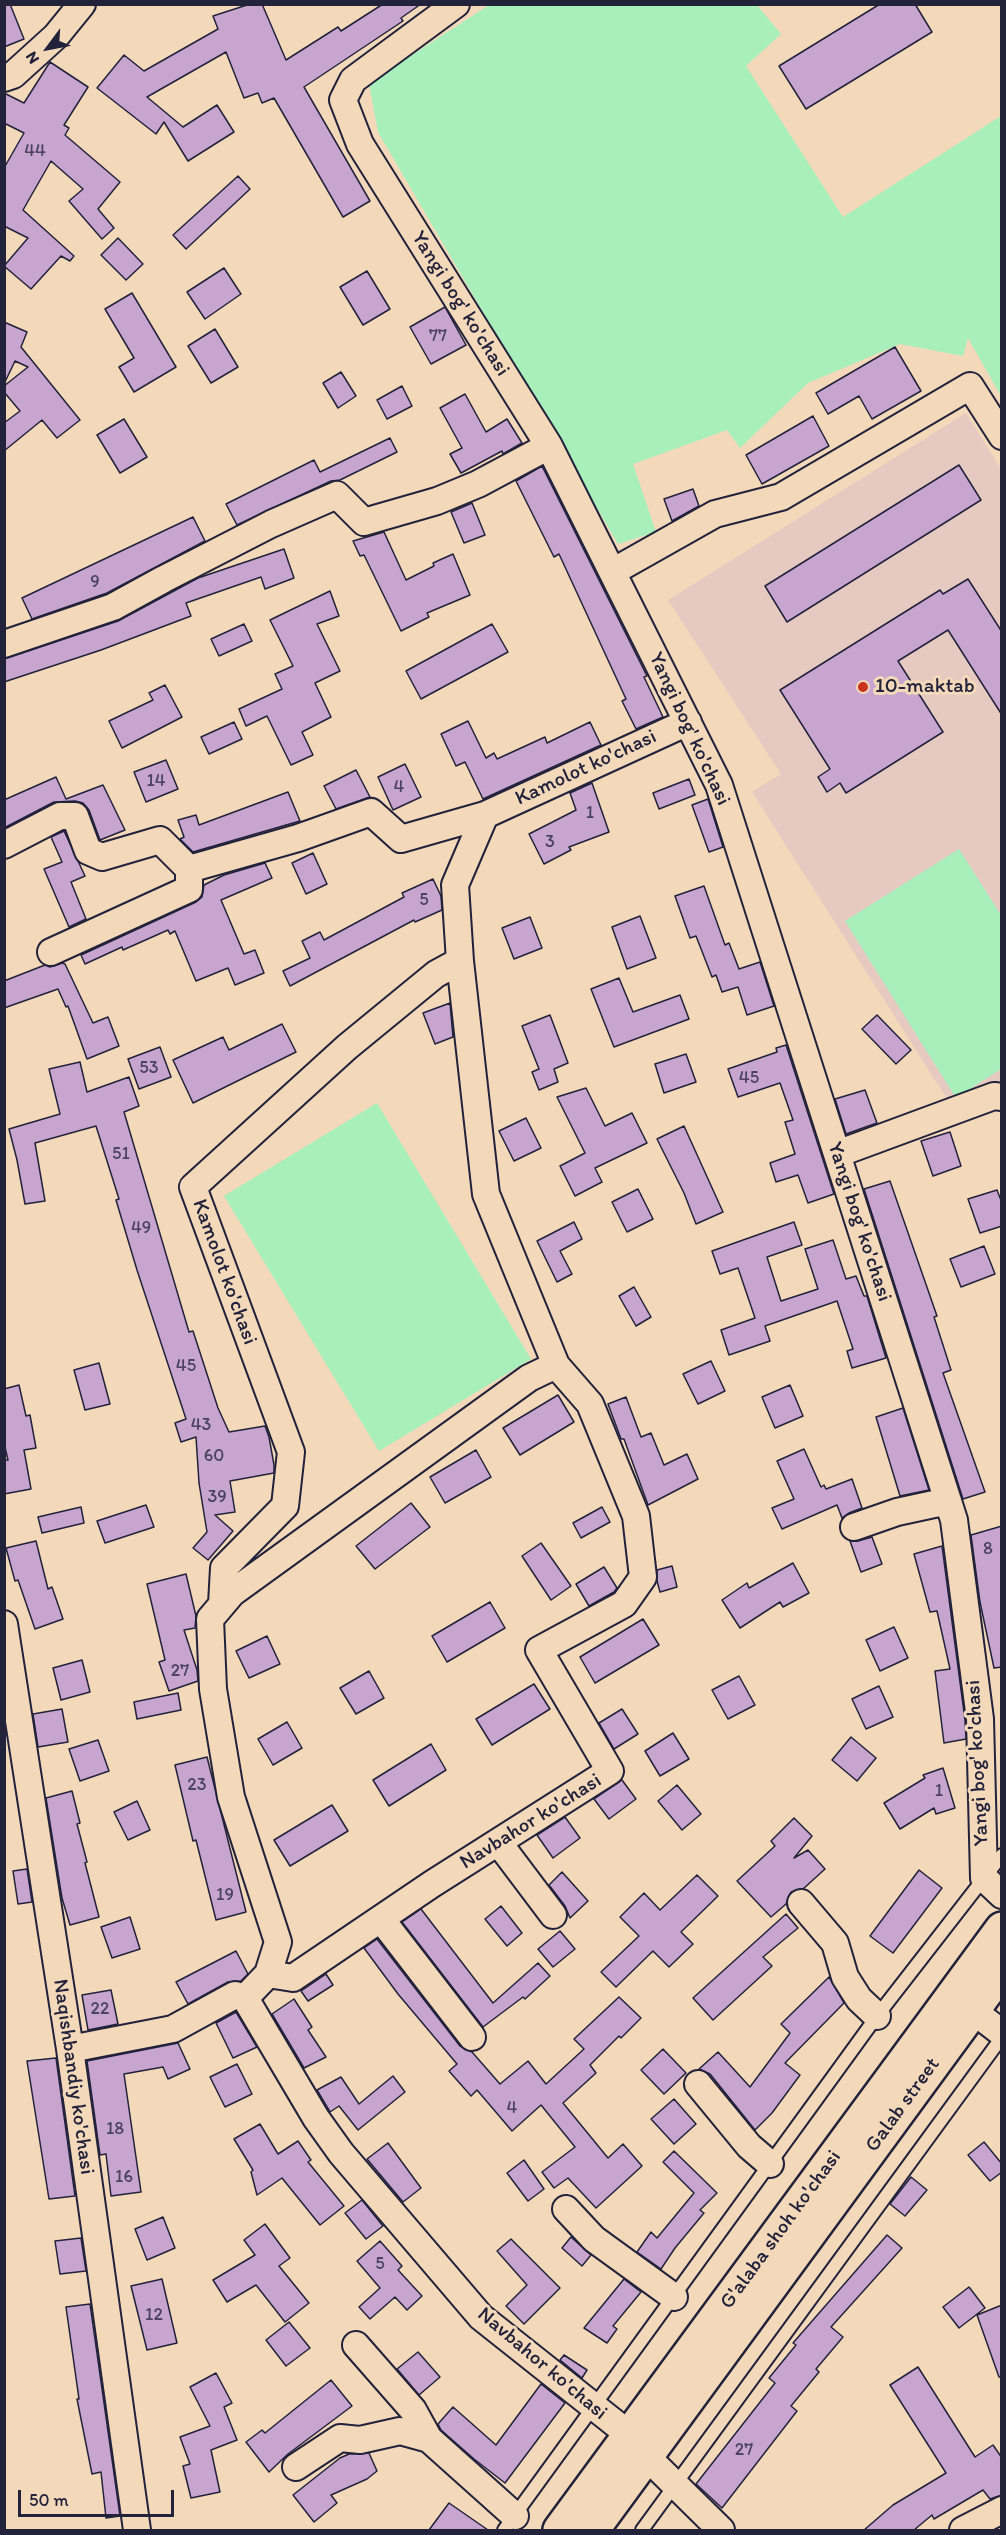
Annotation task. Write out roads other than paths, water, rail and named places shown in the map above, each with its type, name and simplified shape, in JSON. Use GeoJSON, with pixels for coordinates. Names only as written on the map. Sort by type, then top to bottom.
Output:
{"type":"FeatureCollection","features":[{"type":"Feature","properties":{"kind":"main road","name":"G'alaba shoh ko'chasi"},"geometry":{"type":"LineString","coordinates":[[560,2530],[638,2446],[1002,1929]]}},
{"type":"Feature","properties":{"kind":"main road","name":"Galab street"},"geometry":{"type":"LineString","coordinates":[[592,2530],[638,2446],[1002,1970]]}},
{"type":"Feature","properties":{"kind":"street"},"geometry":{"type":"LineString","coordinates":[[4,78],[13,75],[56,36],[82,4]]}},
{"type":"Feature","properties":{"kind":"street","name":"Yangi bog' ko'chasi"},"geometry":{"type":"LineString","coordinates":[[456,4],[353,80],[343,100],[360,144],[549,446],[614,571],[719,785],[954,1520],[980,1719],[993,1886]]}},
{"type":"Feature","properties":{"kind":"street"},"geometry":{"type":"LineString","coordinates":[[614,571],[715,514],[781,497],[970,386],[1002,436]]}},
{"type":"Feature","properties":{"kind":"street"},"geometry":{"type":"LineString","coordinates":[[4,644],[113,607],[270,524],[337,495],[363,522],[437,501],[549,446]]}},
{"type":"Feature","properties":{"kind":"street","name":"Kamolot ko'chasi"},"geometry":{"type":"LineString","coordinates":[[189,869],[298,838],[371,812],[401,839],[485,815],[688,722]]}},
{"type":"Feature","properties":{"kind":"street"},"geometry":{"type":"LineString","coordinates":[[70,2049],[173,2029],[235,1995],[245,1998],[268,1974],[278,1942],[231,1797],[213,1689],[216,1611],[242,1586],[529,1378],[556,1365],[486,1194],[460,961],[455,885],[485,815]]}},
{"type":"Feature","properties":{"kind":"street"},"geometry":{"type":"LineString","coordinates":[[4,845],[60,816],[75,816],[88,851],[102,857],[160,840],[189,869],[189,889],[51,952]]}},
{"type":"Feature","properties":{"kind":"street","name":"Kamolot ko'chasi"},"geometry":{"type":"LineString","coordinates":[[216,1611],[224,1568],[285,1506],[291,1452],[193,1187],[347,1047],[436,974],[460,961]]}},
{"type":"Feature","properties":{"kind":"street"},"geometry":{"type":"LineString","coordinates":[[837,1154],[994,1096],[1002,1097]]}},
{"type":"Feature","properties":{"kind":"street","name":"Navbahor ko'chasi"},"geometry":{"type":"LineString","coordinates":[[268,1974],[293,1978],[610,1771],[539,1650],[624,1604],[643,1577],[636,1516],[590,1404],[556,1365]]}},
{"type":"Feature","properties":{"kind":"street"},"geometry":{"type":"LineString","coordinates":[[854,1527],[897,1512],[948,1501]]}},
{"type":"Feature","properties":{"kind":"street","name":"Naqishbandiy ko'chasi"},"geometry":{"type":"LineString","coordinates":[[4,1624],[70,2049],[137,2530]]}},
{"type":"Feature","properties":{"kind":"street"},"geometry":{"type":"LineString","coordinates":[[498,1842],[553,1915]]}},
{"type":"Feature","properties":{"kind":"street"},"geometry":{"type":"LineString","coordinates":[[801,1903],[835,1943],[845,1977],[859,1999],[877,2016]]}},
{"type":"Feature","properties":{"kind":"street"},"geometry":{"type":"LineString","coordinates":[[381,1919],[472,2037]]}},
{"type":"Feature","properties":{"kind":"street","name":"Navbahor ko'chasi"},"geometry":{"type":"LineString","coordinates":[[245,1998],[316,2118],[341,2153],[481,2317],[638,2446],[721,2530]]}},
{"type":"Feature","properties":{"kind":"street"},"geometry":{"type":"LineString","coordinates":[[972,2010],[1002,2035]]}},
{"type":"Feature","properties":{"kind":"street"},"geometry":{"type":"LineString","coordinates":[[699,2084],[749,2146],[770,2164]]}},
{"type":"Feature","properties":{"kind":"street"},"geometry":{"type":"LineString","coordinates":[[566,2209],[594,2239],[674,2297]]}},
{"type":"Feature","properties":{"kind":"street"},"geometry":{"type":"LineString","coordinates":[[356,2345],[413,2410],[429,2439],[510,2523]]}},
{"type":"Feature","properties":{"kind":"street"},"geometry":{"type":"LineString","coordinates":[[296,2467],[340,2438],[360,2440],[400,2432],[429,2439]]}},
{"type":"Feature","properties":{"kind":"street"},"geometry":{"type":"LineString","coordinates":[[963,2530],[1002,2510]]}},
{"type":"Feature","properties":{"kind":"lane"},"geometry":{"type":"LineString","coordinates":[[510,2523],[877,2016],[993,1886],[1002,1854]]}},
{"type":"Feature","properties":{"kind":"lane"},"geometry":{"type":"LineString","coordinates":[[642,2530],[1002,2035]]}},
{"type":"Feature","properties":{"kind":"place","name":"10-maktab"},"geometry":{"type":"Point","coordinates":[863,687]}}]}
